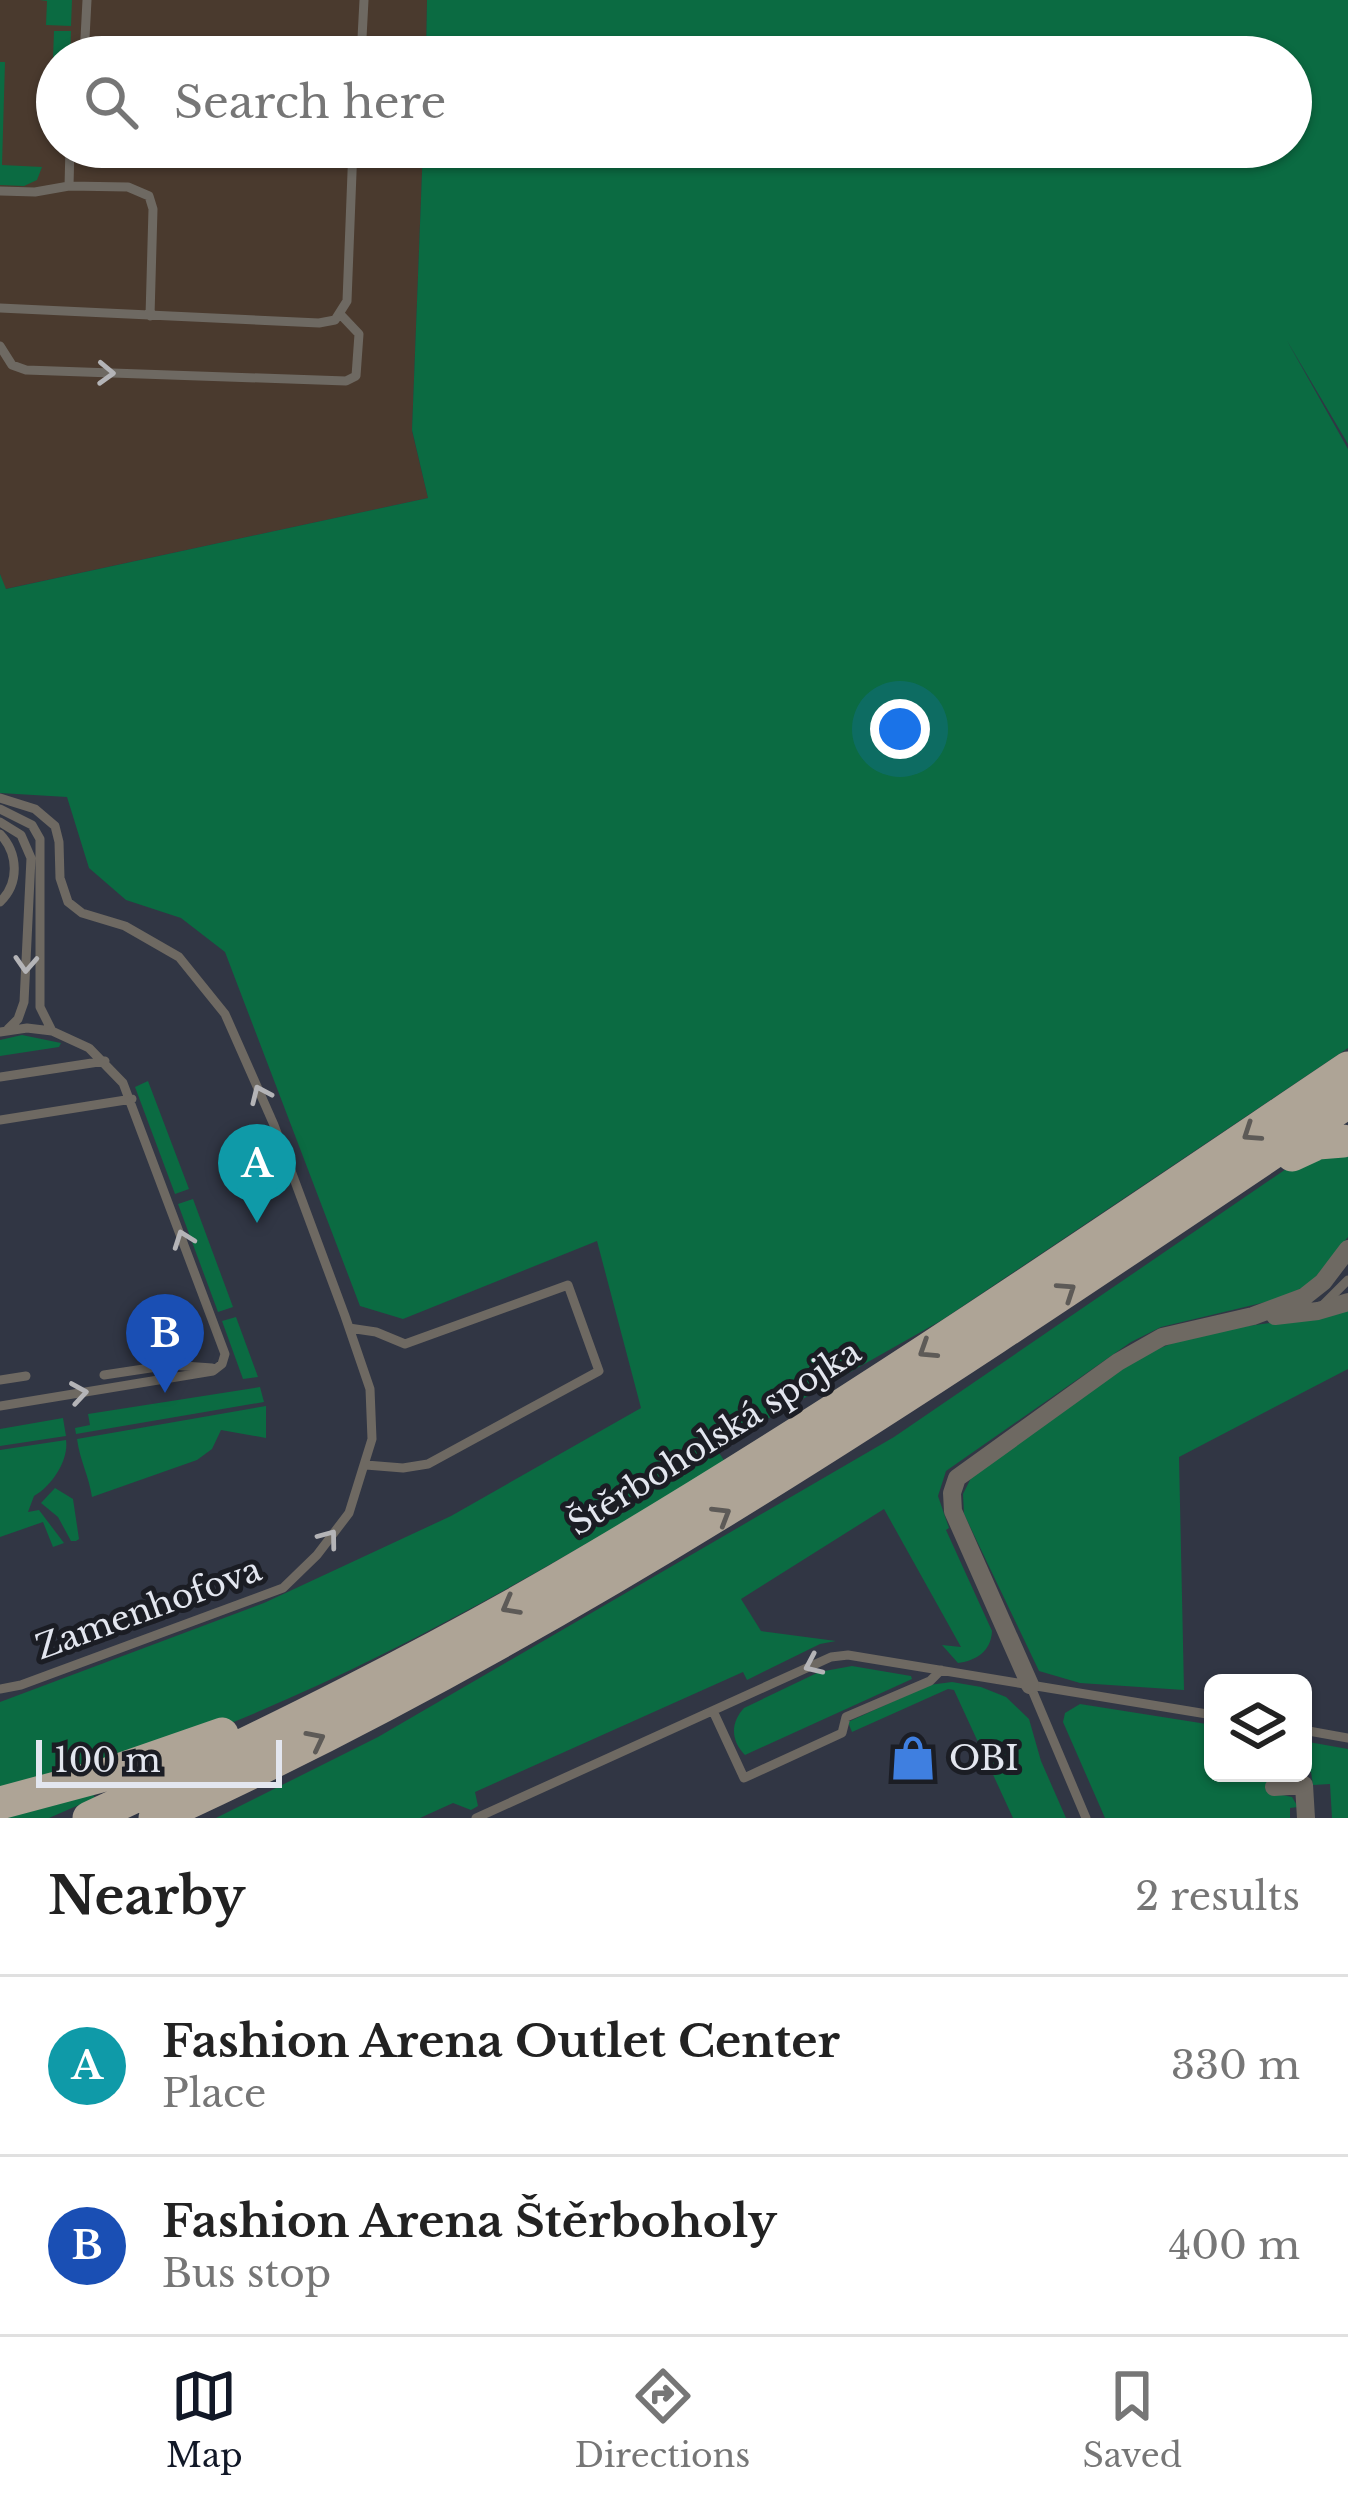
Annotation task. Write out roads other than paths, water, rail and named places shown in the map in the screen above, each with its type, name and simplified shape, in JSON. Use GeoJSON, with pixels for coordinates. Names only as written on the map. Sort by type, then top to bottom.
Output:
{"type":"FeatureCollection","features":[{"type":"Feature","properties":{"kind":"highway","name":"Štěrboholská spojka"},"geometry":{"type":"LineString","coordinates":[[89,1818],[426,1652],[592,1559],[958,1330],[1348,1068]]}},
{"type":"Feature","properties":{"kind":"highway","name":"Štěrboholská spojka"},"geometry":{"type":"LineString","coordinates":[[155,1818],[419,1688],[640,1564],[870,1422],[1348,1102]]}},
{"type":"Feature","properties":{"kind":"highway"},"geometry":{"type":"LineString","coordinates":[[1124,1252],[1306,1148],[1346,1142]]}},
{"type":"Feature","properties":{"kind":"highway"},"geometry":{"type":"LineString","coordinates":[[0,1803],[161,1757],[426,1652]]}},
{"type":"Feature","properties":{"kind":"highway"},"geometry":{"type":"LineString","coordinates":[[170,1818],[212,1792]]}},
{"type":"Feature","properties":{"kind":"street"},"geometry":{"type":"LineString","coordinates":[[1252,1316],[1315,1290],[1348,1249]]}},
{"type":"Feature","properties":{"kind":"street"},"geometry":{"type":"LineString","coordinates":[[1030,1685],[953,1511],[957,1478],[1137,1351],[1184,1329],[1348,1302]]}},
{"type":"Feature","properties":{"kind":"street"},"geometry":{"type":"LineString","coordinates":[[1274,1787],[1304,1785],[1306,1818]]}},
{"type":"Feature","properties":{"kind":"lane"},"geometry":{"type":"LineString","coordinates":[[85,36],[87,0]]}},
{"type":"Feature","properties":{"kind":"lane"},"geometry":{"type":"LineString","coordinates":[[362,36],[364,0]]}},
{"type":"Feature","properties":{"kind":"lane"},"geometry":{"type":"LineString","coordinates":[[69,168],[69,186]]}},
{"type":"Feature","properties":{"kind":"lane"},"geometry":{"type":"LineString","coordinates":[[0,308],[319,323],[341,315],[347,301],[352,168]]}},
{"type":"Feature","properties":{"kind":"lane"},"geometry":{"type":"LineString","coordinates":[[0,190],[35,192],[69,186],[137,189],[149,196],[153,209],[150,316]]}},
{"type":"Feature","properties":{"kind":"lane"},"geometry":{"type":"LineString","coordinates":[[0,346],[12,365],[26,370],[346,381],[357,372],[358,334],[341,315]]}},
{"type":"Feature","properties":{"kind":"lane","name":"Zamenhofova"},"geometry":{"type":"LineString","coordinates":[[0,798],[35,808],[55,826],[62,890],[74,908],[124,926],[179,957],[225,1014],[274,1125],[349,1328],[370,1389],[372,1438],[349,1513],[317,1555],[283,1588],[0,1689]]}},
{"type":"Feature","properties":{"kind":"lane"},"geometry":{"type":"LineString","coordinates":[[0,809],[32,825],[40,839],[40,1007],[52,1031]]}},
{"type":"Feature","properties":{"kind":"lane"},"geometry":{"type":"LineString","coordinates":[[0,821],[26,840],[32,858],[24,1002],[18,1019],[3,1031]]}},
{"type":"Feature","properties":{"kind":"lane"},"geometry":{"type":"LineString","coordinates":[[0,834],[11,848],[14,874],[8,895],[0,902]]}},
{"type":"Feature","properties":{"kind":"lane"},"geometry":{"type":"LineString","coordinates":[[3,1031],[52,1031],[88,1048],[105,1061],[132,1099],[224,1359]]}},
{"type":"Feature","properties":{"kind":"lane"},"geometry":{"type":"LineString","coordinates":[[0,1077],[105,1061]]}},
{"type":"Feature","properties":{"kind":"lane"},"geometry":{"type":"LineString","coordinates":[[0,1120],[132,1099]]}},
{"type":"Feature","properties":{"kind":"lane"},"geometry":{"type":"LineString","coordinates":[[1302,1313],[1324,1304],[1348,1280]]}},
{"type":"Feature","properties":{"kind":"lane"},"geometry":{"type":"LineString","coordinates":[[349,1328],[405,1344],[568,1285],[599,1371],[428,1464],[404,1468],[366,1465]]}},
{"type":"Feature","properties":{"kind":"lane"},"geometry":{"type":"LineString","coordinates":[[104,1375],[170,1365],[212,1368],[224,1359]]}},
{"type":"Feature","properties":{"kind":"lane"},"geometry":{"type":"LineString","coordinates":[[0,1406],[213,1371],[224,1359]]}},
{"type":"Feature","properties":{"kind":"lane"},"geometry":{"type":"LineString","coordinates":[[0,1380],[26,1376]]}},
{"type":"Feature","properties":{"kind":"lane"},"geometry":{"type":"LineString","coordinates":[[476,1818],[831,1657],[848,1655],[1204,1714]]}},
{"type":"Feature","properties":{"kind":"lane"},"geometry":{"type":"LineString","coordinates":[[712,1711],[744,1778],[842,1733],[846,1718],[930,1681],[941,1670]]}},
{"type":"Feature","properties":{"kind":"lane"},"geometry":{"type":"LineString","coordinates":[[1030,1685],[1087,1818]]}},
{"type":"Feature","properties":{"kind":"lane"},"geometry":{"type":"LineString","coordinates":[[1312,1732],[1348,1738]]}},
{"type":"Feature","properties":{"kind":"place","name":"Fashion Arena Outlet Center"},"geometry":{"type":"Point","coordinates":[257,1223]}},
{"type":"Feature","properties":{"kind":"place","name":"Fashion Arena Štěrboholy"},"geometry":{"type":"Point","coordinates":[165,1393]}},
{"type":"Feature","properties":{"kind":"place","name":"OBI"},"geometry":{"type":"Point","coordinates":[913,1758]}}]}
